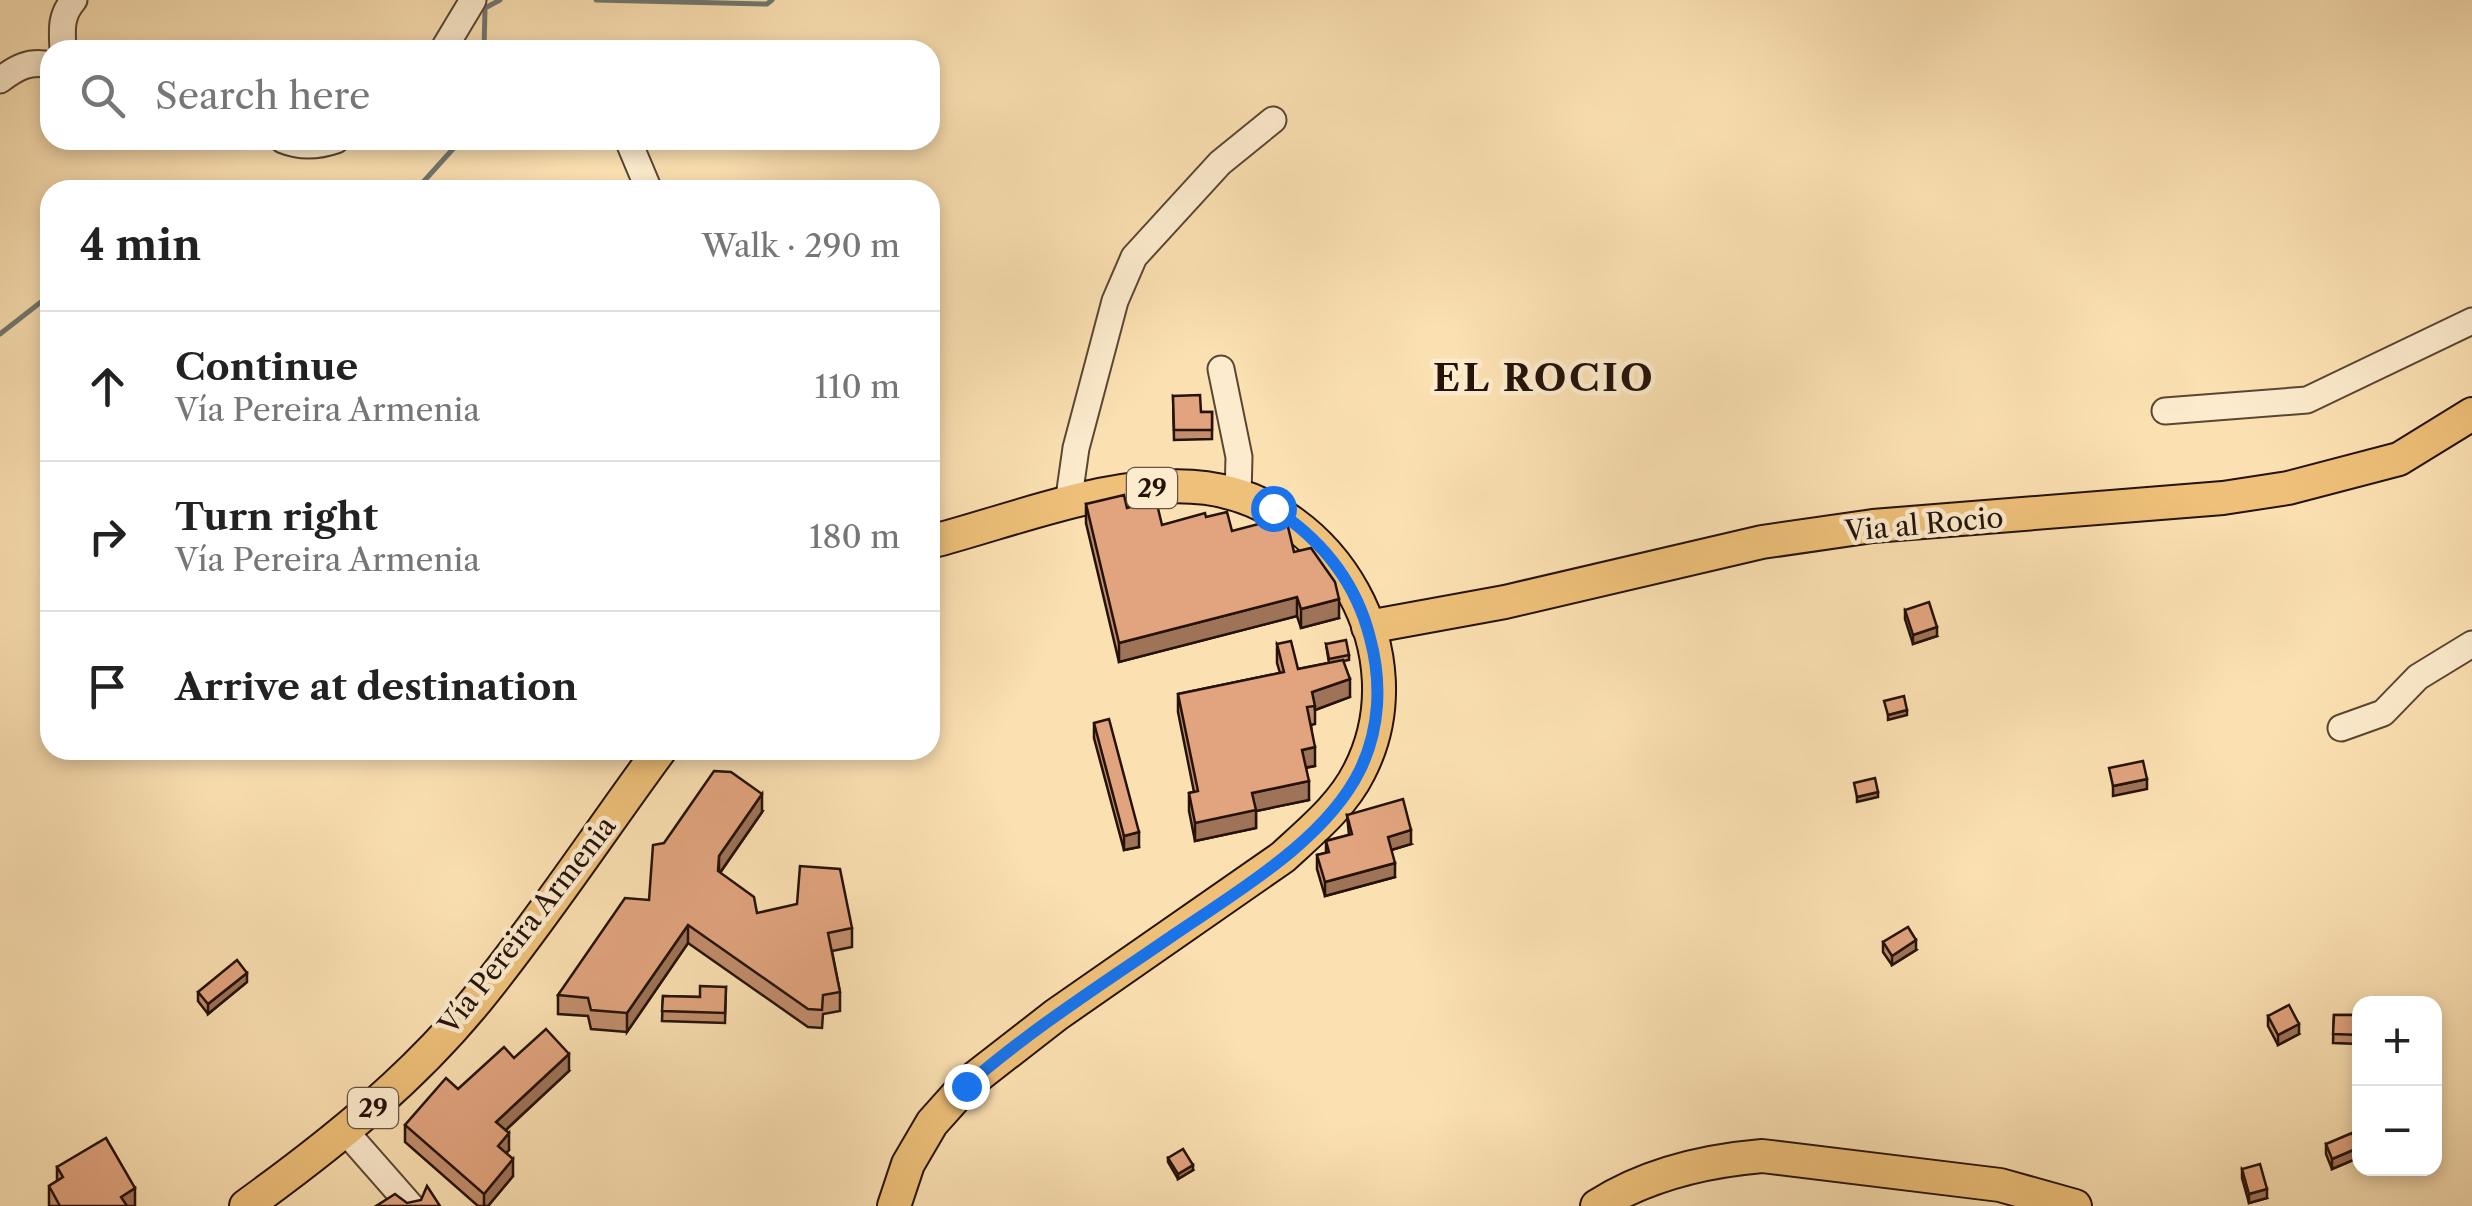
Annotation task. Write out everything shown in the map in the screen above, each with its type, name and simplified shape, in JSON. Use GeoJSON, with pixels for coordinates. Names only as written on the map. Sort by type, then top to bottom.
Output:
{"type":"FeatureCollection","features":[{"type":"Feature","properties":{"kind":"main road","name":"Via al Rocio"},"geometry":{"type":"LineString","coordinates":[[1368,626],[1505,602],[1762,542],[1874,526],[2223,498],[2288,488],[2398,459],[2472,414]]}},
{"type":"Feature","properties":{"kind":"main road","name":"29"},"geometry":{"type":"LineString","coordinates":[[894,1206],[908,1164],[932,1123],[966,1086],[1056,1015],[1284,857],[1341,800],[1359,773],[1375,721],[1378,677],[1368,626],[1357,597],[1322,548],[1300,525],[1273,508],[1238,494],[1162,486],[1068,504],[940,539]]}},
{"type":"Feature","properties":{"kind":"main road","name":"Vía Pereira Armenia"},"geometry":{"type":"LineString","coordinates":[[246,1206],[346,1132],[404,1078],[483,993],[653,760]]}},
{"type":"Feature","properties":{"kind":"main road"},"geometry":{"type":"LineString","coordinates":[[1597,1206],[1630,1187],[1683,1168],[1762,1156],[2000,1185],[2075,1206]]}},
{"type":"Feature","properties":{"kind":"street"},"geometry":{"type":"LineString","coordinates":[[449,40],[473,0]]}},
{"type":"Feature","properties":{"kind":"street"},"geometry":{"type":"LineString","coordinates":[[62,40],[61,25],[70,1]]}},
{"type":"Feature","properties":{"kind":"street"},"geometry":{"type":"LineString","coordinates":[[0,80],[17,67],[40,62]]}},
{"type":"Feature","properties":{"kind":"street"},"geometry":{"type":"LineString","coordinates":[[1068,504],[1076,448],[1110,319],[1134,257],[1220,162],[1273,120]]}},
{"type":"Feature","properties":{"kind":"street"},"geometry":{"type":"LineString","coordinates":[[632,150],[646,180]]}},
{"type":"Feature","properties":{"kind":"street"},"geometry":{"type":"LineString","coordinates":[[2165,411],[2307,400],[2472,321]]}},
{"type":"Feature","properties":{"kind":"street"},"geometry":{"type":"LineString","coordinates":[[1221,369],[1239,456],[1238,494]]}},
{"type":"Feature","properties":{"kind":"street"},"geometry":{"type":"LineString","coordinates":[[2341,728],[2383,713],[2418,677],[2472,644]]}},
{"type":"Feature","properties":{"kind":"street"},"geometry":{"type":"LineString","coordinates":[[346,1132],[411,1206]]}},
{"type":"Feature","properties":{"kind":"building"},"geometry":{"type":"Polygon","coordinates":[[[1200,395],[1201,412],[1212,412],[1212,430],[1174,430],[1173,396],[1200,395]]]}},
{"type":"Feature","properties":{"kind":"building"},"geometry":{"type":"Polygon","coordinates":[[[1124,495],[1127,508],[1156,500],[1162,525],[1205,513],[1206,517],[1227,512],[1232,531],[1278,519],[1288,527],[1294,552],[1311,548],[1335,582],[1339,599],[1301,609],[1297,597],[1119,643],[1086,504],[1124,495]]]}},
{"type":"Feature","properties":{"kind":"building"},"geometry":{"type":"Polygon","coordinates":[[[1929,602],[1937,627],[1913,635],[1905,610],[1929,602]]]}},
{"type":"Feature","properties":{"kind":"building"},"geometry":{"type":"Polygon","coordinates":[[[1346,640],[1349,655],[1329,659],[1326,644],[1346,640]]]}},
{"type":"Feature","properties":{"kind":"building"},"geometry":{"type":"Polygon","coordinates":[[[1291,641],[1298,669],[1343,660],[1350,679],[1312,692],[1315,706],[1307,707],[1315,747],[1302,750],[1309,781],[1252,793],[1256,810],[1195,823],[1189,793],[1198,791],[1178,694],[1284,672],[1277,644],[1291,641]]]}},
{"type":"Feature","properties":{"kind":"building"},"geometry":{"type":"Polygon","coordinates":[[[1904,696],[1907,710],[1888,715],[1884,701],[1904,696]]]}},
{"type":"Feature","properties":{"kind":"building"},"geometry":{"type":"Polygon","coordinates":[[[1109,719],[1139,832],[1124,836],[1094,723],[1109,719]]]}},
{"type":"Feature","properties":{"kind":"building"},"geometry":{"type":"Polygon","coordinates":[[[2143,761],[2147,779],[2113,786],[2109,768],[2143,761]]]}},
{"type":"Feature","properties":{"kind":"building"},"geometry":{"type":"Polygon","coordinates":[[[714,771],[731,772],[762,794],[719,856],[718,871],[754,897],[757,913],[797,904],[800,866],[840,869],[852,928],[828,933],[840,992],[823,995],[822,1010],[808,1009],[688,925],[627,1013],[591,1010],[588,998],[558,995],[625,898],[649,900],[653,845],[664,843],[714,771]]]}},
{"type":"Feature","properties":{"kind":"building"},"geometry":{"type":"Polygon","coordinates":[[[1875,778],[1878,792],[1857,797],[1854,783],[1875,778]]]}},
{"type":"Feature","properties":{"kind":"building"},"geometry":{"type":"Polygon","coordinates":[[[1403,799],[1411,830],[1388,837],[1395,863],[1325,882],[1317,855],[1329,852],[1326,841],[1352,834],[1347,815],[1403,799]]]}},
{"type":"Feature","properties":{"kind":"building"},"geometry":{"type":"Polygon","coordinates":[[[1908,927],[1916,940],[1892,956],[1883,942],[1908,927]]]}},
{"type":"Feature","properties":{"kind":"building"},"geometry":{"type":"Polygon","coordinates":[[[237,960],[247,973],[208,1004],[198,992],[237,960]]]}},
{"type":"Feature","properties":{"kind":"building"},"geometry":{"type":"Polygon","coordinates":[[[700,986],[726,987],[725,1013],[662,1011],[663,996],[700,997],[700,986]]]}},
{"type":"Feature","properties":{"kind":"building"},"geometry":{"type":"Polygon","coordinates":[[[2289,1005],[2299,1024],[2278,1035],[2268,1016],[2289,1005]]]}},
{"type":"Feature","properties":{"kind":"building"},"geometry":{"type":"Polygon","coordinates":[[[2334,1015],[2352,1015],[2352,1035],[2333,1034],[2334,1015]]]}},
{"type":"Feature","properties":{"kind":"building"},"geometry":{"type":"Polygon","coordinates":[[[546,1029],[569,1054],[496,1122],[509,1133],[498,1146],[513,1159],[484,1194],[405,1125],[446,1078],[458,1089],[504,1047],[514,1058],[546,1029]]]}},
{"type":"Feature","properties":{"kind":"building"},"geometry":{"type":"Polygon","coordinates":[[[2352,1133],[2352,1151],[2332,1159],[2326,1144],[2352,1133]]]}},
{"type":"Feature","properties":{"kind":"building"},"geometry":{"type":"Polygon","coordinates":[[[106,1138],[135,1188],[121,1197],[127,1206],[60,1206],[49,1186],[63,1177],[57,1167],[106,1138]]]}},
{"type":"Feature","properties":{"kind":"building"},"geometry":{"type":"Polygon","coordinates":[[[1183,1149],[1193,1165],[1178,1174],[1168,1158],[1183,1149]]]}},
{"type":"Feature","properties":{"kind":"building"},"geometry":{"type":"Polygon","coordinates":[[[2260,1164],[2267,1189],[2249,1194],[2242,1169],[2260,1164]]]}},
{"type":"Feature","properties":{"kind":"building"},"geometry":{"type":"Polygon","coordinates":[[[427,1186],[440,1206],[376,1206],[395,1194],[407,1203],[421,1200],[427,1186]]]}},
{"type":"Feature","properties":{"kind":"waterway"},"geometry":{"type":"LineString","coordinates":[[484,40],[485,8],[500,0]]}},
{"type":"Feature","properties":{"kind":"waterway"},"geometry":{"type":"LineString","coordinates":[[596,0],[767,4],[772,0]]}},
{"type":"Feature","properties":{"kind":"waterway"},"geometry":{"type":"LineString","coordinates":[[425,180],[452,150]]}},
{"type":"Feature","properties":{"kind":"waterway"},"geometry":{"type":"LineString","coordinates":[[0,334],[40,303]]}},
{"type":"Feature","properties":{"kind":"district","name":"EL ROCIO"},"geometry":{"type":"Point","coordinates":[1544,377]}},
{"type":"Feature","properties":{"kind":"route"},"geometry":{"type":"LineString","coordinates":[[966,1086],[1056,1015],[1284,857],[1341,800],[1359,773],[1370,746],[1378,695],[1374,652],[1366,622],[1357,597],[1322,548],[1300,525],[1273,508]]}}]}
